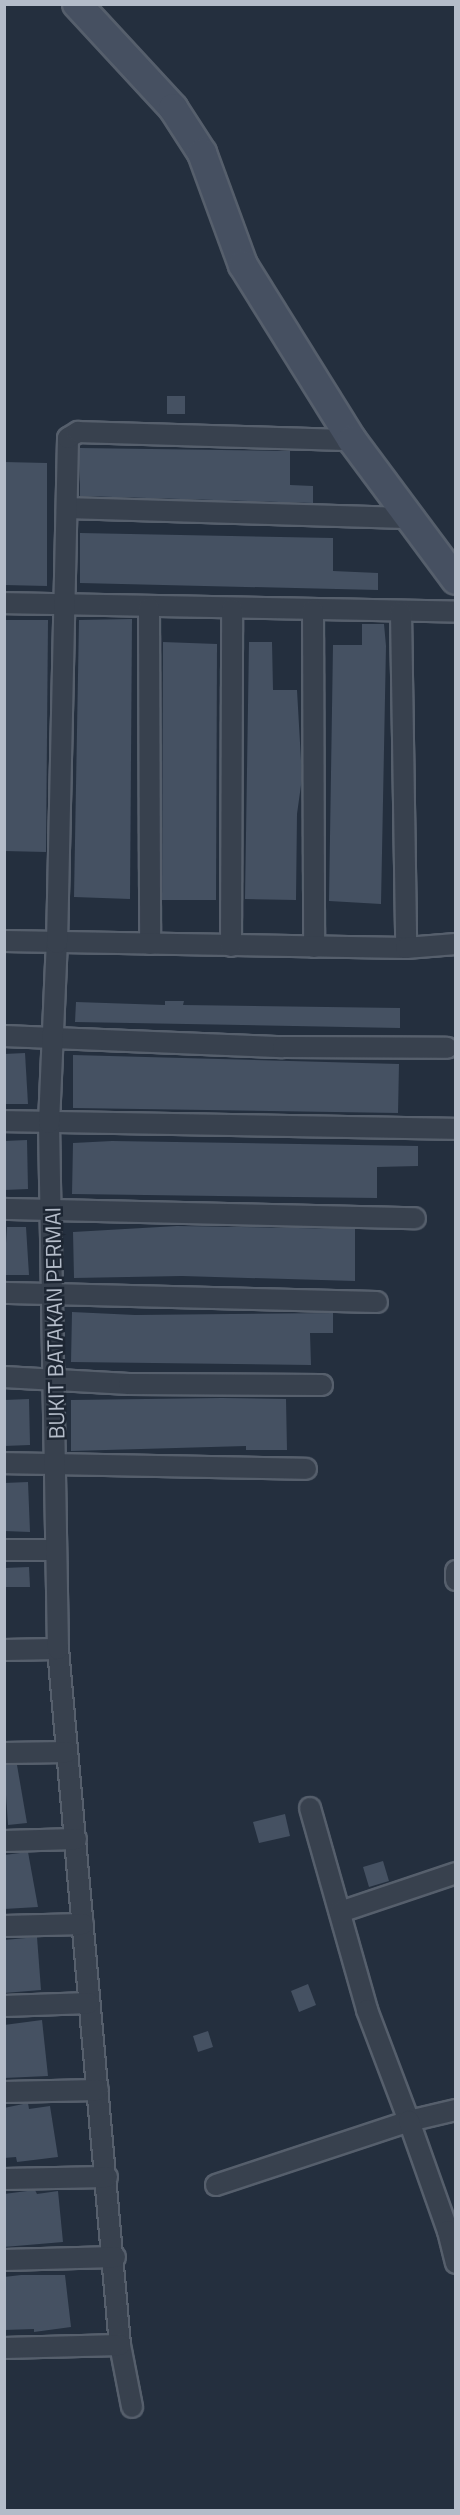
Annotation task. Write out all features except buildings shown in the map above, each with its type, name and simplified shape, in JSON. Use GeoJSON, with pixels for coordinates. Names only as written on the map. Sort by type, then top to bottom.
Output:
{"type":"FeatureCollection","features":[{"type":"Feature","properties":{"kind":"street"},"geometry":{"type":"LineString","coordinates":[[77,4],[173,108],[202,153],[243,265],[352,440],[413,518],[456,580]]}},
{"type":"Feature","properties":{"kind":"street","name":"BUKIT BATAKAN PERMAI"},"geometry":{"type":"LineString","coordinates":[[132,2407],[120,2345],[115,2257],[89,2003],[58,1649],[55,1550],[58,1464],[49,1123],[57,943],[68,438],[78,432],[352,440]]}},
{"type":"Feature","properties":{"kind":"street"},"geometry":{"type":"LineString","coordinates":[[67,508],[413,518]]}},
{"type":"Feature","properties":{"kind":"street"},"geometry":{"type":"LineString","coordinates":[[4,603],[149,608],[456,612]]}},
{"type":"Feature","properties":{"kind":"street"},"geometry":{"type":"LineString","coordinates":[[149,608],[150,944]]}},
{"type":"Feature","properties":{"kind":"street"},"geometry":{"type":"LineString","coordinates":[[231,946],[232,609]]}},
{"type":"Feature","properties":{"kind":"street"},"geometry":{"type":"LineString","coordinates":[[313,610],[314,947]]}},
{"type":"Feature","properties":{"kind":"street"},"geometry":{"type":"LineString","coordinates":[[401,612],[406,948]]}},
{"type":"Feature","properties":{"kind":"street"},"geometry":{"type":"LineString","coordinates":[[4,941],[406,948],[456,944]]}},
{"type":"Feature","properties":{"kind":"street"},"geometry":{"type":"LineString","coordinates":[[4,1036],[283,1047],[447,1048]]}},
{"type":"Feature","properties":{"kind":"street"},"geometry":{"type":"LineString","coordinates":[[4,1121],[454,1129]]}},
{"type":"Feature","properties":{"kind":"street"},"geometry":{"type":"LineString","coordinates":[[4,1209],[415,1218]]}},
{"type":"Feature","properties":{"kind":"street"},"geometry":{"type":"LineString","coordinates":[[4,1293],[54,1292],[377,1302]]}},
{"type":"Feature","properties":{"kind":"street"},"geometry":{"type":"LineString","coordinates":[[4,1377],[129,1384],[322,1385]]}},
{"type":"Feature","properties":{"kind":"street"},"geometry":{"type":"LineString","coordinates":[[4,1463],[306,1469]]}},
{"type":"Feature","properties":{"kind":"street"},"geometry":{"type":"LineString","coordinates":[[4,1550],[55,1550]]}},
{"type":"Feature","properties":{"kind":"street"},"geometry":{"type":"LineString","coordinates":[[456,1572],[456,1580]]}},
{"type":"Feature","properties":{"kind":"street"},"geometry":{"type":"LineString","coordinates":[[4,1650],[58,1649]]}},
{"type":"Feature","properties":{"kind":"street"},"geometry":{"type":"LineString","coordinates":[[4,1753],[67,1752]]}},
{"type":"Feature","properties":{"kind":"street"},"geometry":{"type":"LineString","coordinates":[[310,1808],[367,2010],[448,2231],[456,2263]]}},
{"type":"Feature","properties":{"kind":"street"},"geometry":{"type":"LineString","coordinates":[[4,1841],[76,1839]]}},
{"type":"Feature","properties":{"kind":"street"},"geometry":{"type":"LineString","coordinates":[[340,1912],[456,1873]]}},
{"type":"Feature","properties":{"kind":"street"},"geometry":{"type":"LineString","coordinates":[[4,1926],[83,1924]]}},
{"type":"Feature","properties":{"kind":"street"},"geometry":{"type":"LineString","coordinates":[[4,2006],[89,2003]]}},
{"type":"Feature","properties":{"kind":"street"},"geometry":{"type":"LineString","coordinates":[[4,2092],[98,2090]]}},
{"type":"Feature","properties":{"kind":"street"},"geometry":{"type":"LineString","coordinates":[[216,2185],[409,2121],[456,2110]]}},
{"type":"Feature","properties":{"kind":"street"},"geometry":{"type":"LineString","coordinates":[[4,2179],[107,2177]]}},
{"type":"Feature","properties":{"kind":"street"},"geometry":{"type":"LineString","coordinates":[[4,2260],[115,2257]]}},
{"type":"Feature","properties":{"kind":"street"},"geometry":{"type":"LineString","coordinates":[[4,2348],[120,2345]]}}]}
